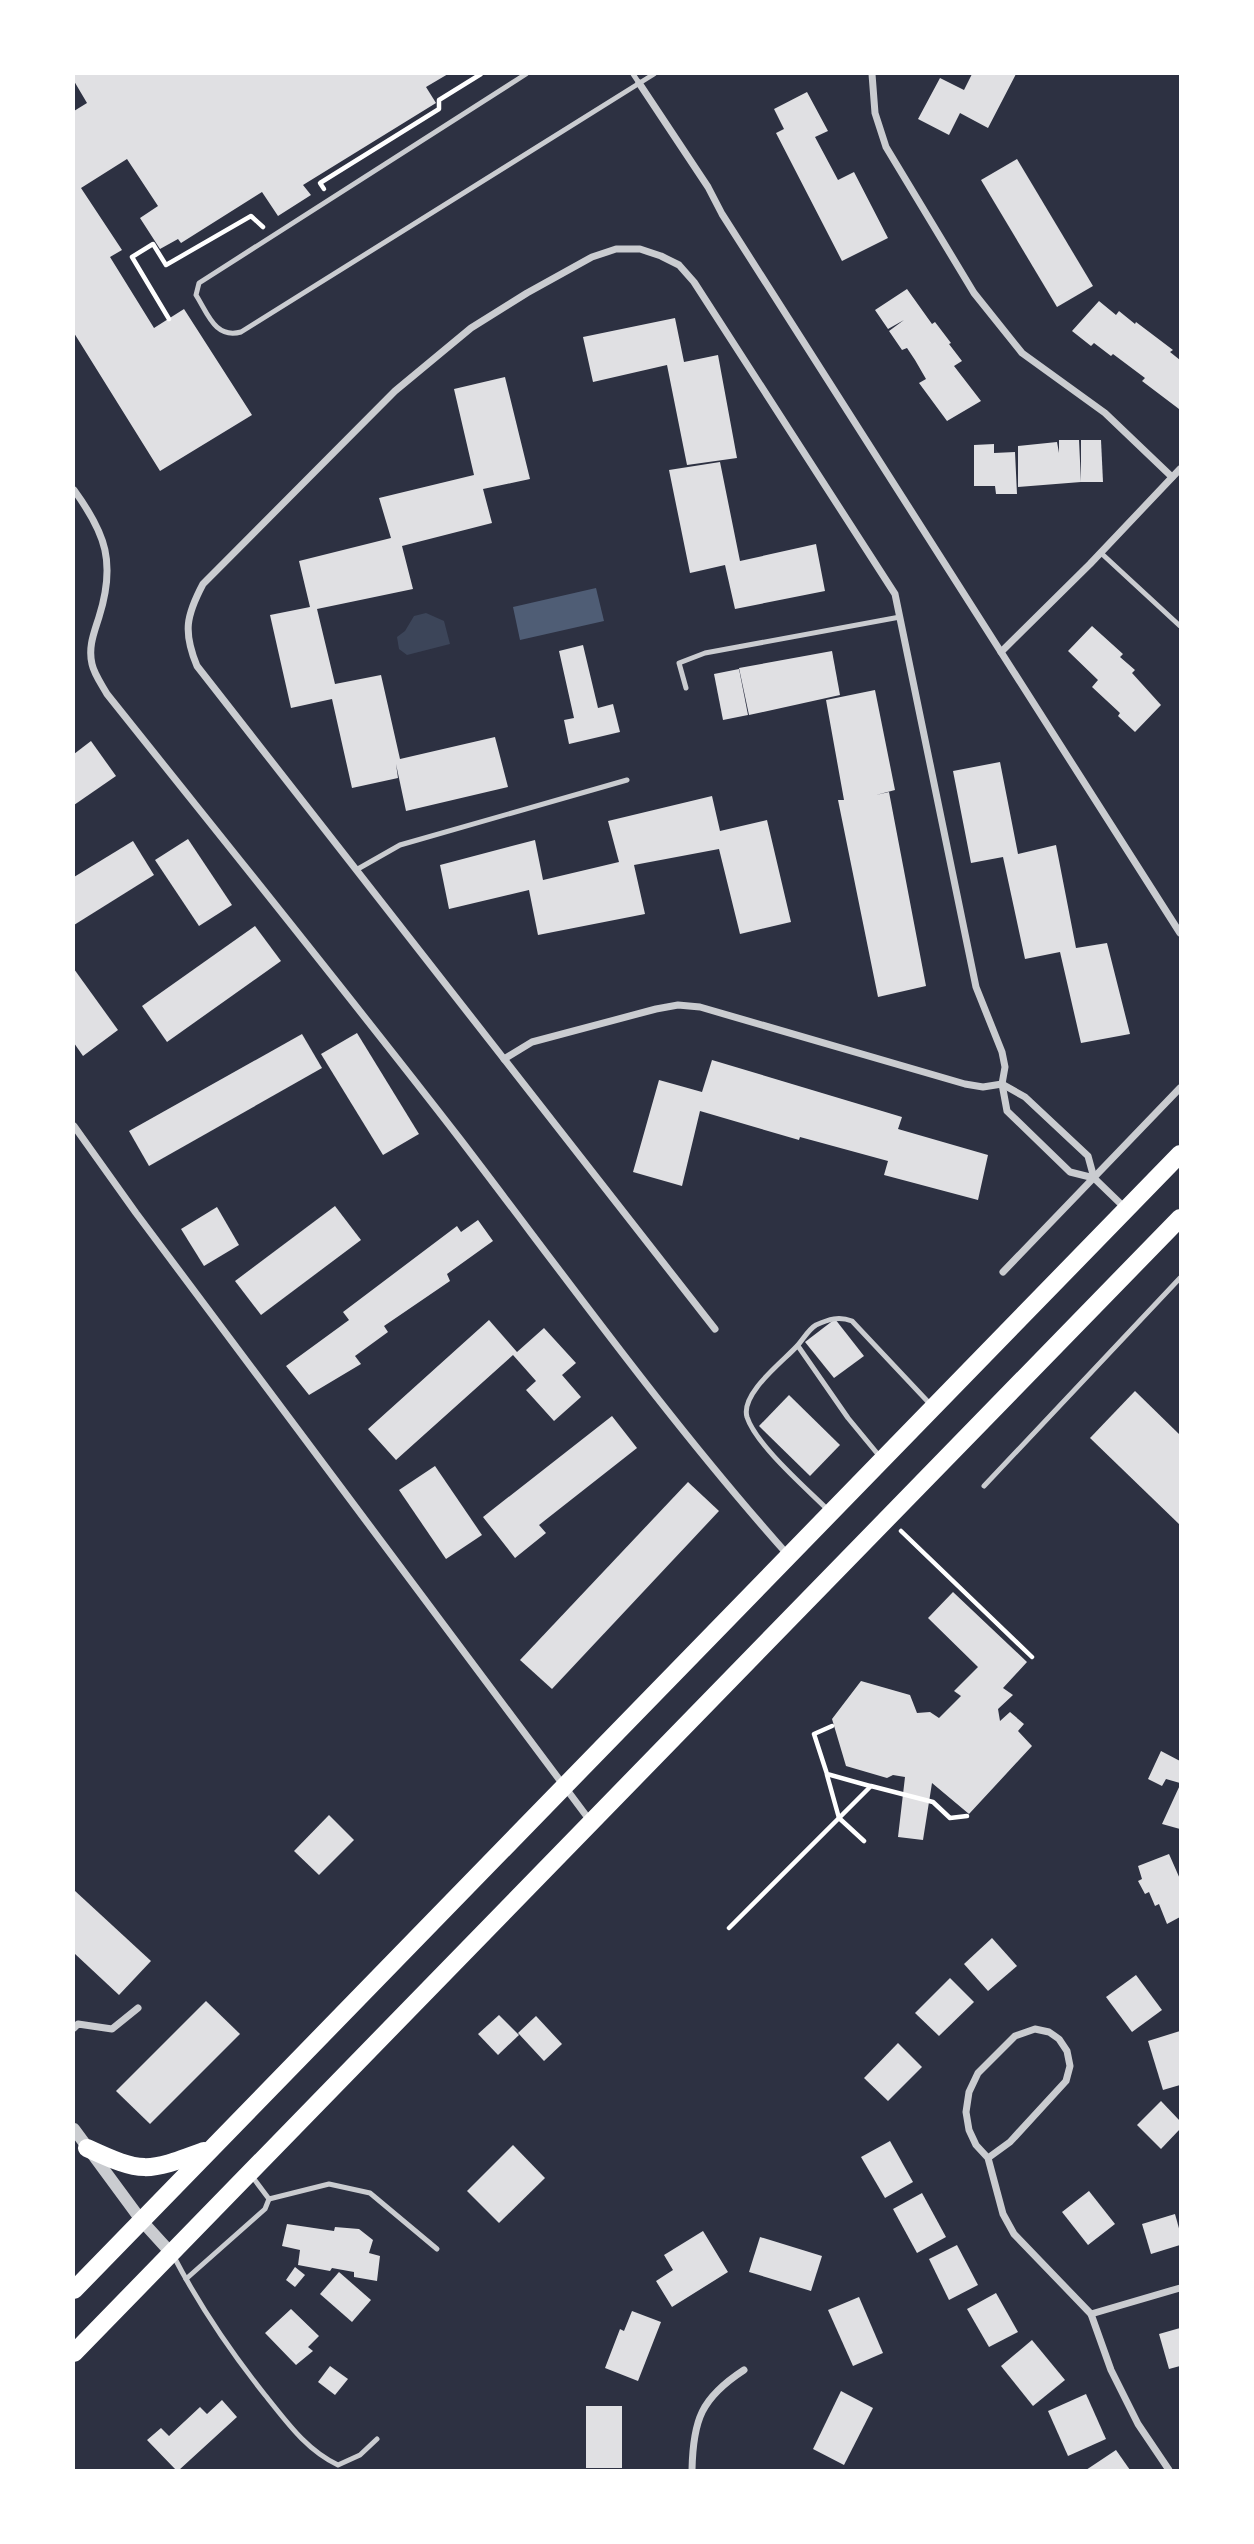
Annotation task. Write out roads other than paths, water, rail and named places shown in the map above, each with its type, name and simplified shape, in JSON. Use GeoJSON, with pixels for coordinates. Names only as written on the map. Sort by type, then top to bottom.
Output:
{"type":"FeatureCollection","features":[{"type":"Feature","properties":{"kind":"main road"},"geometry":{"type":"LineString","coordinates":[[74,2290],[1181,1154]]}},
{"type":"Feature","properties":{"kind":"main road"},"geometry":{"type":"LineString","coordinates":[[74,2353],[1181,1218]]}},
{"type":"Feature","properties":{"kind":"main road"},"geometry":{"type":"LineString","coordinates":[[87,2148],[124,2165],[145,2168],[162,2167],[210,2149]]}},
{"type":"Feature","properties":{"kind":"street"},"geometry":{"type":"LineString","coordinates":[[872,74],[875,113],[886,147],[974,293],[1022,354],[1105,413],[1172,477]]}},
{"type":"Feature","properties":{"kind":"street"},"geometry":{"type":"LineString","coordinates":[[639,83],[708,187],[722,214],[1181,933]]}},
{"type":"Feature","properties":{"kind":"street"},"geometry":{"type":"LineString","coordinates":[[715,1329],[197,666],[188,642],[187,624],[192,604],[203,584],[395,391],[471,328],[592,257],[616,249],[640,250],[679,265],[701,293],[895,594],[972,973],[1002,1052],[1005,1067],[1002,1084],[1007,1111],[1070,1171],[1094,1178],[1126,1209]]}},
{"type":"Feature","properties":{"kind":"street"},"geometry":{"type":"LineString","coordinates":[[1001,652],[1181,469]]}},
{"type":"Feature","properties":{"kind":"street"},"geometry":{"type":"LineString","coordinates":[[74,490],[103,536],[108,559],[107,584],[91,638],[92,665],[107,694],[358,1006],[649,1385],[789,1556]]}},
{"type":"Feature","properties":{"kind":"street"},"geometry":{"type":"LineString","coordinates":[[504,1059],[531,1042],[656,1009],[678,1005],[700,1007],[965,1084],[984,1087],[1002,1084],[1025,1097],[1088,1157],[1094,1178]]}},
{"type":"Feature","properties":{"kind":"street"},"geometry":{"type":"LineString","coordinates":[[1003,1272],[1181,1088]]}},
{"type":"Feature","properties":{"kind":"street"},"geometry":{"type":"LineString","coordinates":[[74,1126],[136,1213],[592,1823]]}},
{"type":"Feature","properties":{"kind":"street"},"geometry":{"type":"LineString","coordinates":[[75,2024],[112,2029],[138,2008]]}},
{"type":"Feature","properties":{"kind":"street"},"geometry":{"type":"LineString","coordinates":[[988,2158],[1010,2142],[1066,2081],[1070,2066],[1067,2051],[1059,2039],[1049,2032],[1035,2029],[1015,2036],[978,2073],[969,2092],[966,2112],[969,2130],[976,2145],[988,2158],[1003,2214],[1014,2234],[1091,2314],[1111,2370],[1138,2424],[1169,2470]]}},
{"type":"Feature","properties":{"kind":"street"},"geometry":{"type":"LineString","coordinates":[[74,2130],[141,2220],[171,2253]]}},
{"type":"Feature","properties":{"kind":"street"},"geometry":{"type":"LineString","coordinates":[[1091,2314],[1181,2288]]}},
{"type":"Feature","properties":{"kind":"street"},"geometry":{"type":"LineString","coordinates":[[692,2470],[693,2438],[699,2418],[710,2399],[725,2383],[744,2371]]}},
{"type":"Feature","properties":{"kind":"lane"},"geometry":{"type":"LineString","coordinates":[[526,74],[199,283],[196,295],[218,330],[229,335],[241,332],[654,74]]}},
{"type":"Feature","properties":{"kind":"lane"},"geometry":{"type":"LineString","coordinates":[[633,74],[639,83]]}},
{"type":"Feature","properties":{"kind":"lane"},"geometry":{"type":"LineString","coordinates":[[1101,553],[1181,626]]}},
{"type":"Feature","properties":{"kind":"lane"},"geometry":{"type":"LineString","coordinates":[[686,688],[679,663],[705,653],[900,617]]}},
{"type":"Feature","properties":{"kind":"lane"},"geometry":{"type":"LineString","coordinates":[[356,870],[400,845],[627,780]]}},
{"type":"Feature","properties":{"kind":"lane"},"geometry":{"type":"LineString","coordinates":[[984,1486],[1181,1278]]}},
{"type":"Feature","properties":{"kind":"lane"},"geometry":{"type":"LineString","coordinates":[[830,1513],[766,1448],[747,1417],[747,1408],[761,1379],[798,1346],[813,1326],[836,1318],[852,1321],[933,1407]]}},
{"type":"Feature","properties":{"kind":"lane"},"geometry":{"type":"LineString","coordinates":[[798,1346],[848,1418],[882,1459]]}},
{"type":"Feature","properties":{"kind":"lane"},"geometry":{"type":"LineString","coordinates":[[249,2173],[268,2199]]}},
{"type":"Feature","properties":{"kind":"lane"},"geometry":{"type":"LineString","coordinates":[[268,2199],[329,2184],[370,2193],[437,2249]]}},
{"type":"Feature","properties":{"kind":"lane"},"geometry":{"type":"LineString","coordinates":[[186,2279],[265,2209],[268,2199]]}},
{"type":"Feature","properties":{"kind":"lane"},"geometry":{"type":"LineString","coordinates":[[171,2253],[215,2328],[250,2376],[295,2432],[323,2458],[338,2465],[360,2455],[377,2439]]}}]}
